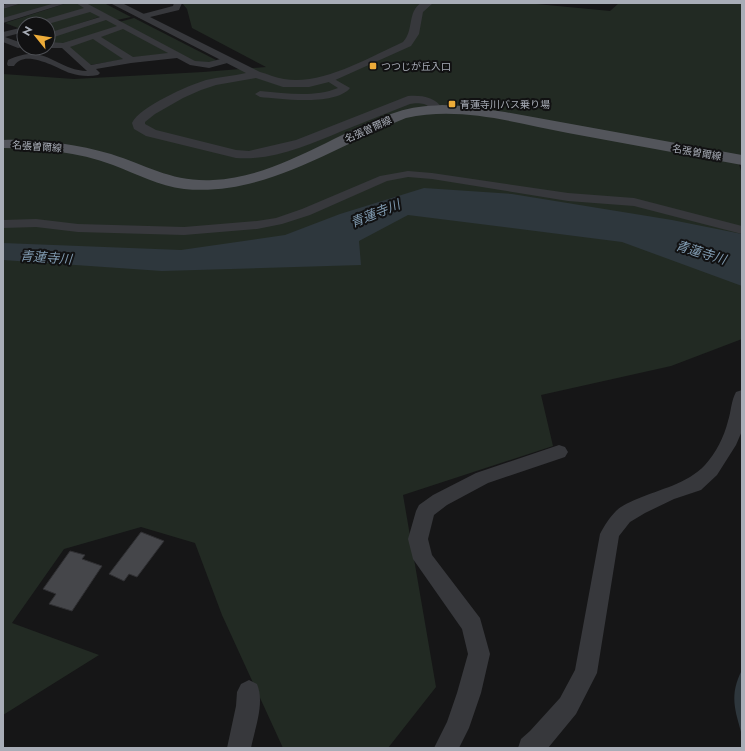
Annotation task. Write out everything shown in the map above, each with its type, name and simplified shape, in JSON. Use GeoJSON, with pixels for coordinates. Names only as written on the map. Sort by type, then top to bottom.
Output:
{"type":"FeatureCollection","features":[{"type":"Feature","properties":{"kind":"main road","name":"名張曽爾線"},"geometry":{"type":"LineString","coordinates":[[3,144],[39,144],[77,150],[118,162],[165,180],[185,184],[215,185],[262,176],[393,118],[420,110],[438,109],[496,115],[742,160]]}},
{"type":"Feature","properties":{"kind":"street"},"geometry":{"type":"LineString","coordinates":[[3,7],[18,3]]}},
{"type":"Feature","properties":{"kind":"street"},"geometry":{"type":"LineString","coordinates":[[3,22],[63,3]]}},
{"type":"Feature","properties":{"kind":"street"},"geometry":{"type":"LineString","coordinates":[[80,3],[178,55],[199,64],[214,64],[228,60]]}},
{"type":"Feature","properties":{"kind":"street"},"geometry":{"type":"LineString","coordinates":[[115,3],[256,74],[275,81],[292,83],[309,83],[329,79],[410,42],[414,36],[417,11],[420,7],[428,3]]}},
{"type":"Feature","properties":{"kind":"street"},"geometry":{"type":"LineString","coordinates":[[56,46],[64,46],[94,36],[141,16],[176,8],[178,3]]}},
{"type":"Feature","properties":{"kind":"street"},"geometry":{"type":"LineString","coordinates":[[155,6],[166,11]]}},
{"type":"Feature","properties":{"kind":"street"},"geometry":{"type":"LineString","coordinates":[[56,19],[90,9]]}},
{"type":"Feature","properties":{"kind":"street"},"geometry":{"type":"LineString","coordinates":[[56,34],[108,18]]}},
{"type":"Feature","properties":{"kind":"street"},"geometry":{"type":"LineString","coordinates":[[3,22],[16,27]]}},
{"type":"Feature","properties":{"kind":"street"},"geometry":{"type":"LineString","coordinates":[[3,35],[16,31]]}},
{"type":"Feature","properties":{"kind":"street"},"geometry":{"type":"LineString","coordinates":[[94,36],[131,60]]}},
{"type":"Feature","properties":{"kind":"street"},"geometry":{"type":"LineString","coordinates":[[3,39],[16,44]]}},
{"type":"Feature","properties":{"kind":"street"},"geometry":{"type":"LineString","coordinates":[[11,64],[11,62],[17,58],[34,56],[82,74],[95,73],[64,46]]}},
{"type":"Feature","properties":{"kind":"street"},"geometry":{"type":"LineString","coordinates":[[89,68],[131,60],[178,55]]}},
{"type":"Feature","properties":{"kind":"street"},"geometry":{"type":"LineString","coordinates":[[256,74],[198,86],[150,112],[140,120],[139,126],[164,137],[236,154],[249,155],[297,145],[408,100],[426,101],[438,109]]}},
{"type":"Feature","properties":{"kind":"street"},"geometry":{"type":"LineString","coordinates":[[260,94],[312,97],[334,93],[345,88],[329,79]]}},
{"type":"Feature","properties":{"kind":"street"},"geometry":{"type":"LineString","coordinates":[[3,224],[36,223],[85,228],[184,231],[244,227],[287,219],[374,182],[408,174],[432,176],[568,197],[634,202],[742,230]]}},
{"type":"Feature","properties":{"kind":"street"},"geometry":{"type":"LineString","coordinates":[[537,745],[568,706],[586,673],[610,534],[624,516],[638,507],[694,485],[711,470],[730,440],[737,421],[742,396]]}},
{"type":"Feature","properties":{"kind":"street"},"geometry":{"type":"LineString","coordinates":[[446,748],[457,728],[480,654],[472,625],[423,559],[418,539],[426,511],[440,500],[482,478],[559,452]]}},
{"type":"Feature","properties":{"kind":"street"},"geometry":{"type":"LineString","coordinates":[[239,748],[248,706],[249,692]]}},
{"type":"Feature","properties":{"kind":"shaded area"},"geometry":{"type":"Polygon","coordinates":[[[22,3],[59,3],[3,19],[3,9],[22,3]]]}},
{"type":"Feature","properties":{"kind":"shaded area"},"geometry":{"type":"Polygon","coordinates":[[[67,3],[77,3],[85,7],[84,9],[56,17],[56,16],[27,16],[67,3]]]}},
{"type":"Feature","properties":{"kind":"shaded area"},"geometry":{"type":"Polygon","coordinates":[[[84,3],[104,3],[131,17],[117,20],[84,3]]]}},
{"type":"Feature","properties":{"kind":"shaded area"},"geometry":{"type":"Polygon","coordinates":[[[182,3],[526,3],[610,11],[619,3],[742,3],[742,161],[738,161],[742,174],[742,339],[671,366],[541,395],[553,446],[403,495],[436,687],[388,748],[283,748],[222,615],[195,543],[141,527],[64,549],[12,623],[99,655],[3,715],[3,74],[74,79],[266,67],[192,28],[187,9],[182,3]]]}},
{"type":"Feature","properties":{"kind":"shaded area"},"geometry":{"type":"Polygon","coordinates":[[[90,11],[102,16],[56,31],[56,20],[90,11]]]}},
{"type":"Feature","properties":{"kind":"shaded area"},"geometry":{"type":"Polygon","coordinates":[[[134,18],[216,60],[211,63],[196,62],[119,22],[134,18]]]}},
{"type":"Feature","properties":{"kind":"shaded area"},"geometry":{"type":"Polygon","coordinates":[[[16,19],[16,27],[5,23],[16,19]]]}},
{"type":"Feature","properties":{"kind":"shaded area"},"geometry":{"type":"Polygon","coordinates":[[[102,20],[108,20],[118,25],[117,27],[66,44],[56,44],[56,34],[102,20]]]}},
{"type":"Feature","properties":{"kind":"shaded area"},"geometry":{"type":"Polygon","coordinates":[[[120,29],[125,29],[171,54],[131,58],[100,37],[120,29]]]}},
{"type":"Feature","properties":{"kind":"shaded area"},"geometry":{"type":"Polygon","coordinates":[[[89,39],[95,39],[124,59],[90,65],[68,47],[89,39]]]}},
{"type":"Feature","properties":{"kind":"water","name":"青蓮寺川"},"geometry":{"type":"Polygon","coordinates":[[[424,188],[512,194],[672,220],[742,234],[742,286],[622,242],[408,215],[359,241],[361,265],[162,271],[3,260],[3,243],[181,250],[285,235],[340,214],[424,188]]]}},
{"type":"Feature","properties":{"kind":"water"},"geometry":{"type":"Polygon","coordinates":[[[742,670],[742,735],[735,710],[734,695],[742,670]]]}},
{"type":"Feature","properties":{"kind":"building"},"geometry":{"type":"Polygon","coordinates":[[[141,532],[164,541],[137,577],[129,574],[124,581],[109,574],[141,532]]]}},
{"type":"Feature","properties":{"kind":"building"},"geometry":{"type":"Polygon","coordinates":[[[70,551],[85,555],[82,559],[102,566],[72,611],[49,604],[56,594],[43,589],[70,551]]]}},
{"type":"Feature","properties":{"kind":"place","name":"つつじが丘入口"},"geometry":{"type":"Point","coordinates":[373,66]}},
{"type":"Feature","properties":{"kind":"place","name":"青蓮寺川バス乗り場"},"geometry":{"type":"Point","coordinates":[452,104]}}]}
